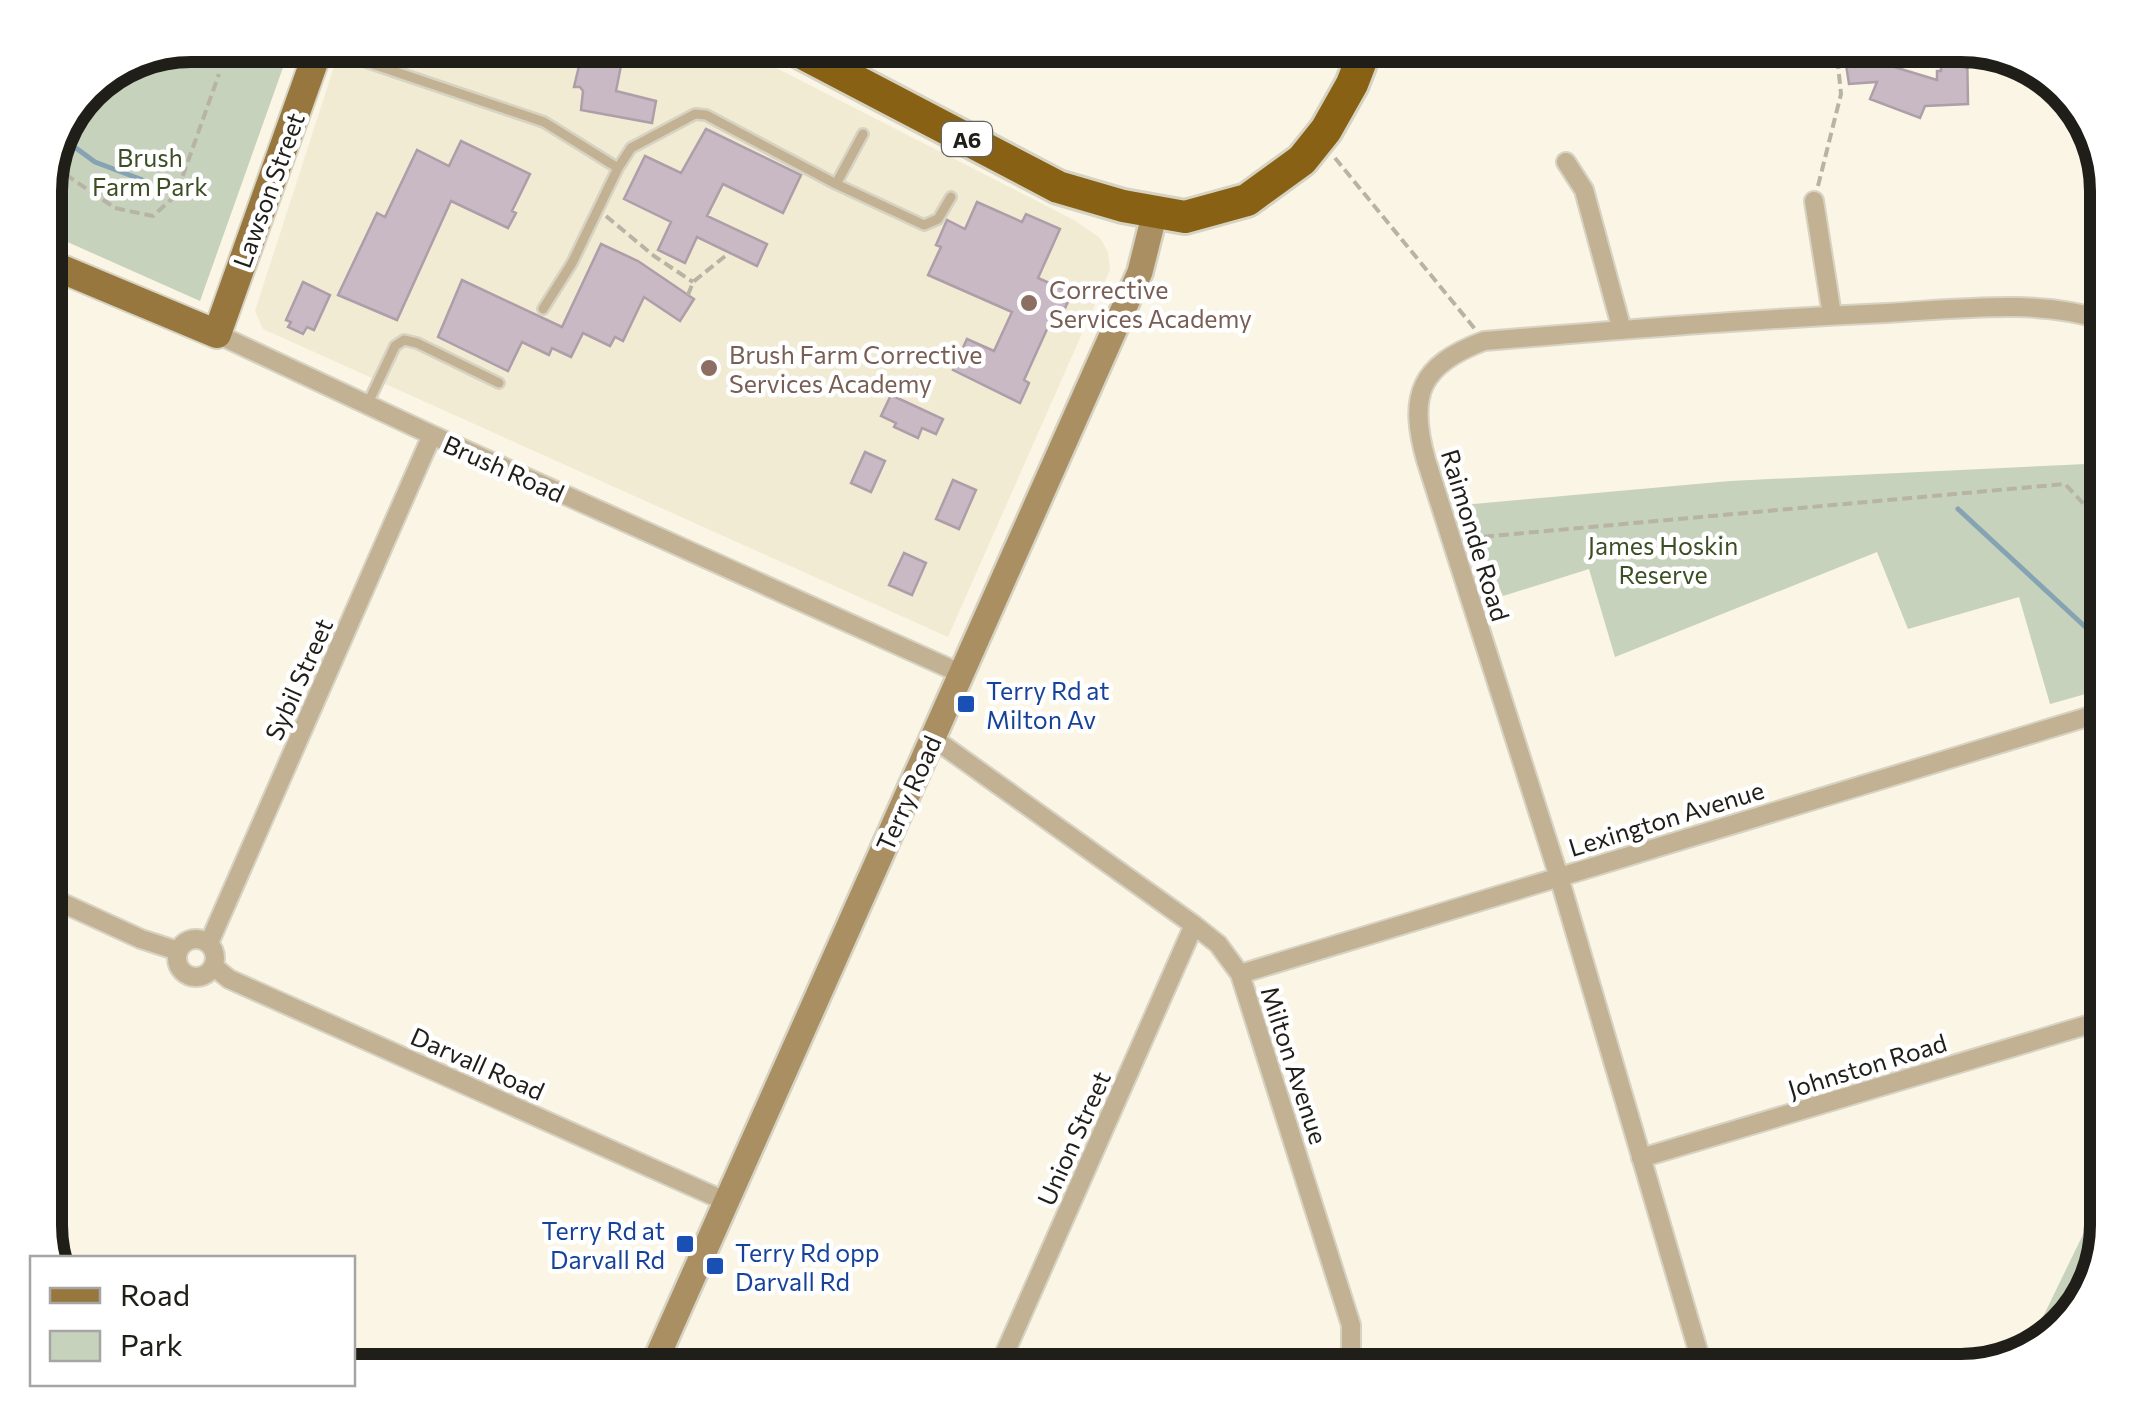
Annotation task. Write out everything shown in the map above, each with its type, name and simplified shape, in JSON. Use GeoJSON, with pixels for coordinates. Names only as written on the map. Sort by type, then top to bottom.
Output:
{"type":"FeatureCollection","features":[{"type":"Feature","properties":{"kind":"highway","name":"A6"},"geometry":{"type":"LineString","coordinates":[[821,63],[1058,187],[1095,199],[1186,217],[1246,200],[1302,160],[1326,130],[1361,63]]}},
{"type":"Feature","properties":{"kind":"highway"},"geometry":{"type":"LineString","coordinates":[[1155,212],[1246,175],[1271,159],[1312,116],[1337,63]]}},
{"type":"Feature","properties":{"kind":"main road","name":"Lawson Street"},"geometry":{"type":"LineString","coordinates":[[217,334],[314,63]]}},
{"type":"Feature","properties":{"kind":"main road","name":"Brush Road"},"geometry":{"type":"LineString","coordinates":[[63,270],[217,334]]}},
{"type":"Feature","properties":{"kind":"street"},"geometry":{"type":"LineString","coordinates":[[1566,162],[1584,190],[1622,330]]}},
{"type":"Feature","properties":{"kind":"street"},"geometry":{"type":"LineString","coordinates":[[1814,201],[1832,315]]}},
{"type":"Feature","properties":{"kind":"street","name":"Terry Road"},"geometry":{"type":"LineString","coordinates":[[658,1354],[1140,272],[1155,212]]}},
{"type":"Feature","properties":{"kind":"street","name":"Raimonde Road"},"geometry":{"type":"LineString","coordinates":[[1699,1354],[1559,876],[1418,428],[1418,403],[1428,377],[1452,352],[1484,340],[1832,315],[2036,308],[2076,310],[2090,315]]}},
{"type":"Feature","properties":{"kind":"street","name":"Brush Road"},"geometry":{"type":"LineString","coordinates":[[217,334],[962,674]]}},
{"type":"Feature","properties":{"kind":"street","name":"Sybil Street"},"geometry":{"type":"LineString","coordinates":[[208,943],[432,435]]}},
{"type":"Feature","properties":{"kind":"street","name":"Lexington Avenue"},"geometry":{"type":"LineString","coordinates":[[1240,974],[2090,716]]}},
{"type":"Feature","properties":{"kind":"street","name":"Milton Avenue"},"geometry":{"type":"LineString","coordinates":[[934,738],[1194,925],[1218,944],[1240,974],[1350,1325],[1351,1354]]}},
{"type":"Feature","properties":{"kind":"street"},"geometry":{"type":"LineString","coordinates":[[63,903],[178,951]]}},
{"type":"Feature","properties":{"kind":"street","name":"Union Street"},"geometry":{"type":"LineString","coordinates":[[1005,1354],[1194,925]]}},
{"type":"Feature","properties":{"kind":"street"},"geometry":{"type":"LineString","coordinates":[[194,938],[208,943],[215,956],[213,966],[208,974],[191,976],[179,968],[178,951],[194,938]]}},
{"type":"Feature","properties":{"kind":"street","name":"Darvall Road"},"geometry":{"type":"LineString","coordinates":[[213,966],[229,979],[725,1201]]}},
{"type":"Feature","properties":{"kind":"street","name":"Johnston Road"},"geometry":{"type":"LineString","coordinates":[[1640,1158],[2090,1025]]}},
{"type":"Feature","properties":{"kind":"lane"},"geometry":{"type":"LineString","coordinates":[[370,63],[544,122],[618,168]]}},
{"type":"Feature","properties":{"kind":"lane"},"geometry":{"type":"LineString","coordinates":[[542,309],[572,263],[631,148],[695,114],[706,115],[836,184],[924,225],[938,219],[951,197]]}},
{"type":"Feature","properties":{"kind":"lane"},"geometry":{"type":"LineString","coordinates":[[836,184],[863,134]]}},
{"type":"Feature","properties":{"kind":"lane"},"geometry":{"type":"LineString","coordinates":[[367,405],[395,346],[404,340],[499,382]]}},
{"type":"Feature","properties":{"kind":"path"},"geometry":{"type":"LineString","coordinates":[[1814,201],[1842,94],[1838,63]]}},
{"type":"Feature","properties":{"kind":"path"},"geometry":{"type":"LineString","coordinates":[[64,174],[115,208],[153,216],[176,195],[219,74]]}},
{"type":"Feature","properties":{"kind":"path"},"geometry":{"type":"LineString","coordinates":[[1330,152],[1484,340]]}},
{"type":"Feature","properties":{"kind":"path"},"geometry":{"type":"LineString","coordinates":[[598,210],[693,282]]}},
{"type":"Feature","properties":{"kind":"path"},"geometry":{"type":"LineString","coordinates":[[688,295],[693,282],[729,252]]}},
{"type":"Feature","properties":{"kind":"path"},"geometry":{"type":"LineString","coordinates":[[1451,539],[2065,484],[2090,511]]}},
{"type":"Feature","properties":{"kind":"shaded area","name":"Brush Farm Corrective Services Academy"},"geometry":{"type":"Polygon","coordinates":[[[335,63],[766,63],[1074,220],[1100,238],[1108,252],[1110,270],[948,637],[263,329],[255,311],[335,63]]]}},
{"type":"Feature","properties":{"kind":"green space","name":"Brush Farm Park"},"geometry":{"type":"Polygon","coordinates":[[[192,63],[285,63],[200,301],[63,240],[67,158],[89,113],[106,95],[150,69],[192,63]]]}},
{"type":"Feature","properties":{"kind":"green space","name":"James Hoskin Reserve"},"geometry":{"type":"Polygon","coordinates":[[[2086,464],[2090,469],[2090,693],[2050,704],[2019,597],[1908,629],[1877,552],[1615,657],[1589,569],[1503,596],[1463,505],[1730,481],[2086,464]]]}},
{"type":"Feature","properties":{"kind":"green space"},"geometry":{"type":"Polygon","coordinates":[[[2090,1220],[2080,1274],[2057,1310],[2038,1326],[2090,1220]]]}},
{"type":"Feature","properties":{"kind":"building"},"geometry":{"type":"Polygon","coordinates":[[[580,63],[621,63],[616,91],[656,101],[652,123],[581,110],[583,91],[574,87],[580,63]]]}},
{"type":"Feature","properties":{"kind":"building"},"geometry":{"type":"Polygon","coordinates":[[[1846,63],[1881,63],[1937,80],[1941,63],[1967,64],[1968,104],[1925,106],[1920,118],[1870,99],[1877,82],[1849,84],[1846,63]]]}},
{"type":"Feature","properties":{"kind":"building"},"geometry":{"type":"Polygon","coordinates":[[[706,129],[801,175],[783,213],[723,184],[707,216],[767,244],[757,266],[697,237],[685,263],[658,250],[671,222],[624,199],[645,156],[681,173],[706,129]]]}},
{"type":"Feature","properties":{"kind":"building"},"geometry":{"type":"Polygon","coordinates":[[[461,141],[530,174],[508,228],[451,201],[397,320],[338,295],[377,213],[385,217],[417,150],[449,166],[461,141]]]}},
{"type":"Feature","properties":{"kind":"building","name":"Corrective Services Academy"},"geometry":{"type":"Polygon","coordinates":[[[977,202],[1022,222],[1026,214],[1060,229],[1038,278],[1072,293],[1060,319],[1053,316],[1024,380],[1029,383],[1020,403],[953,370],[967,339],[994,351],[1012,312],[928,275],[941,247],[936,245],[947,220],[965,229],[977,202]]]}},
{"type":"Feature","properties":{"kind":"building"},"geometry":{"type":"Polygon","coordinates":[[[601,244],[638,261],[694,299],[680,321],[644,297],[623,341],[615,337],[610,346],[583,333],[571,357],[552,348],[549,355],[522,342],[508,371],[438,337],[462,280],[562,327],[601,244]]]}},
{"type":"Feature","properties":{"kind":"building"},"geometry":{"type":"Polygon","coordinates":[[[303,282],[330,295],[314,330],[307,327],[303,334],[288,327],[291,322],[286,320],[303,282]]]}},
{"type":"Feature","properties":{"kind":"building"},"geometry":{"type":"Polygon","coordinates":[[[891,395],[943,419],[936,434],[922,428],[918,438],[881,416],[891,395]]]}},
{"type":"Feature","properties":{"kind":"building"},"geometry":{"type":"Polygon","coordinates":[[[865,452],[885,461],[871,492],[851,483],[865,452]]]}},
{"type":"Feature","properties":{"kind":"building"},"geometry":{"type":"Polygon","coordinates":[[[953,480],[976,490],[959,529],[936,519],[953,480]]]}},
{"type":"Feature","properties":{"kind":"building"},"geometry":{"type":"Polygon","coordinates":[[[904,553],[926,563],[912,595],[889,585],[904,553]]]}},
{"type":"Feature","properties":{"kind":"waterway"},"geometry":{"type":"LineString","coordinates":[[72,145],[95,162],[148,182]]}},
{"type":"Feature","properties":{"kind":"waterway"},"geometry":{"type":"LineString","coordinates":[[1958,509],[2090,631]]}},
{"type":"Feature","properties":{"kind":"place","name":"Corrective Services Academy"},"geometry":{"type":"Point","coordinates":[1029,303]}},
{"type":"Feature","properties":{"kind":"place","name":"Brush Farm Corrective Services Academy"},"geometry":{"type":"Point","coordinates":[709,368]}},
{"type":"Feature","properties":{"kind":"place","name":"Terry Rd at Milton Av"},"geometry":{"type":"Point","coordinates":[966,704]}},
{"type":"Feature","properties":{"kind":"place","name":"Terry Rd at Darvall Rd"},"geometry":{"type":"Point","coordinates":[685,1244]}},
{"type":"Feature","properties":{"kind":"place","name":"Terry Rd opp Darvall Rd"},"geometry":{"type":"Point","coordinates":[715,1266]}}]}
